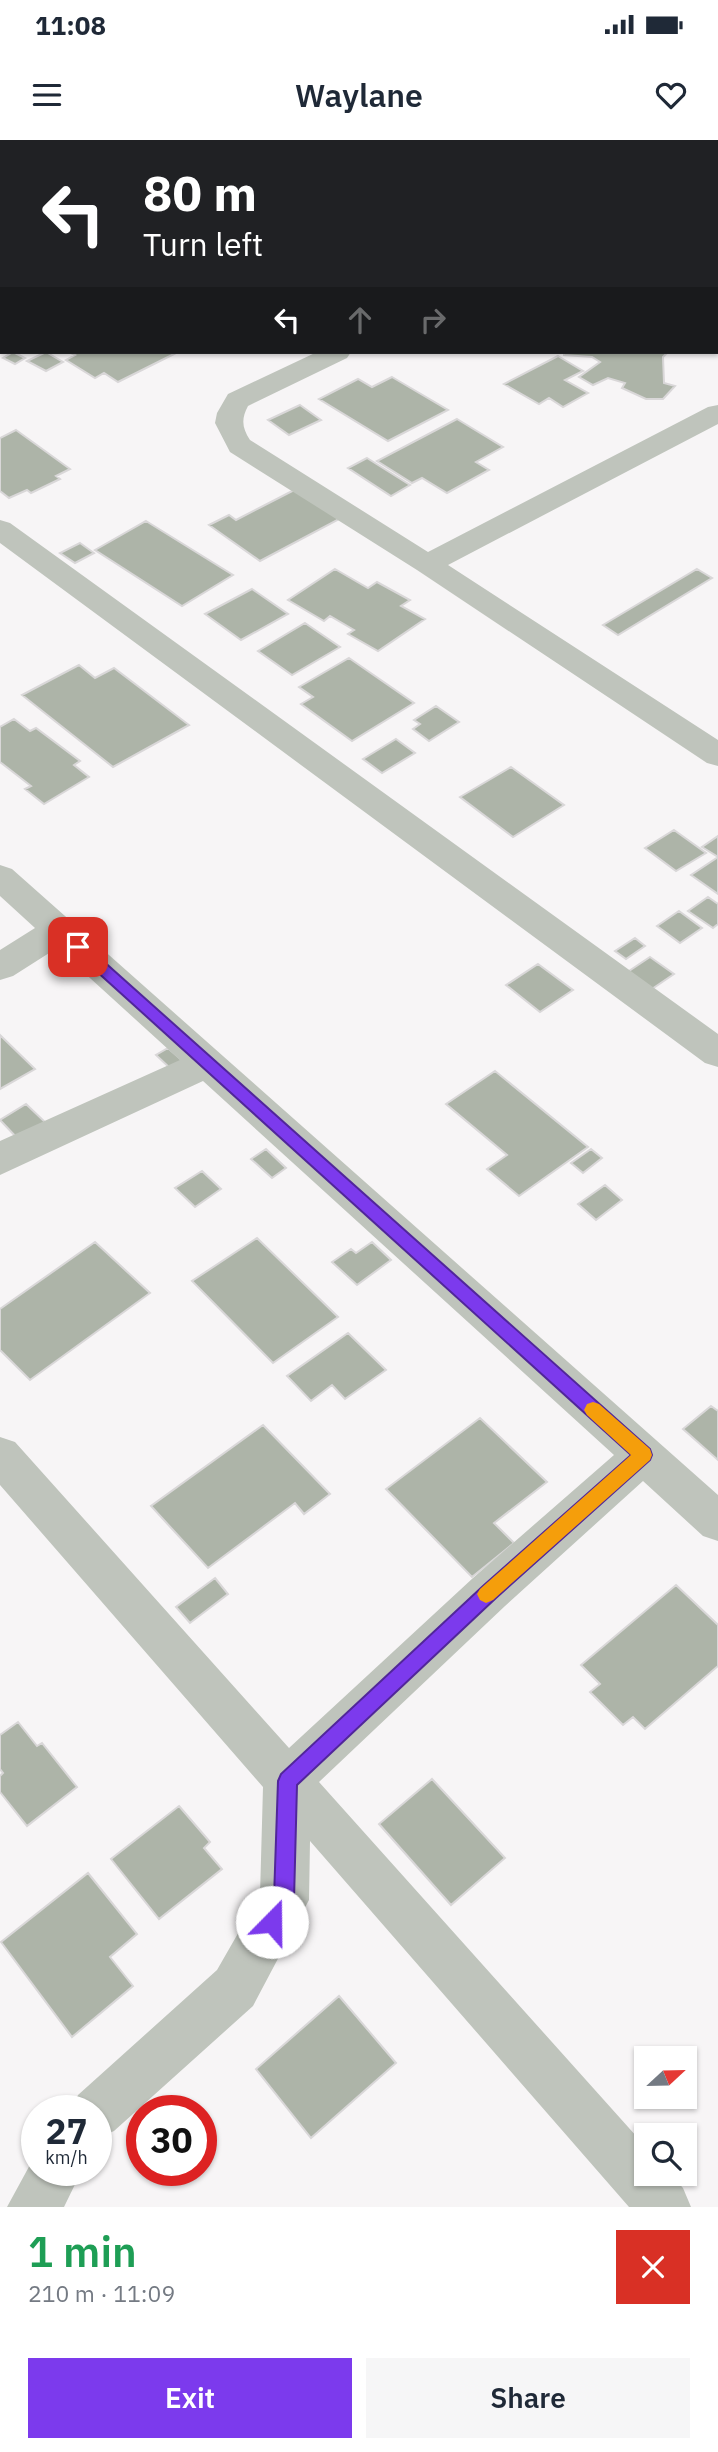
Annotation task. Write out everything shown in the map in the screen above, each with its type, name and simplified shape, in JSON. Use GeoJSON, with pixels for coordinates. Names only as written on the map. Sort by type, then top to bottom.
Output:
{"type":"FeatureCollection","features":[{"type":"Feature","properties":{"kind":"street"},"geometry":{"type":"LineString","coordinates":[[334,354],[238,400],[229,413],[229,430],[240,446],[427,564],[718,755]]}},
{"type":"Feature","properties":{"kind":"street"},"geometry":{"type":"LineString","coordinates":[[427,564],[718,413]]}},
{"type":"Feature","properties":{"kind":"street"},"geometry":{"type":"LineString","coordinates":[[0,529],[718,1052]]}},
{"type":"Feature","properties":{"kind":"street"},"geometry":{"type":"LineString","coordinates":[[0,877],[718,1522]]}},
{"type":"Feature","properties":{"kind":"street"},"geometry":{"type":"LineString","coordinates":[[0,967],[60,930]]}},
{"type":"Feature","properties":{"kind":"street"},"geometry":{"type":"LineString","coordinates":[[0,1160],[28,1143],[206,1063]]}},
{"type":"Feature","properties":{"kind":"street"},"geometry":{"type":"LineString","coordinates":[[0,1455],[664,2207]]}},
{"type":"Feature","properties":{"kind":"street"},"geometry":{"type":"LineString","coordinates":[[112,2099],[235,1988],[284,1900],[288,1781],[489,1592],[643,1455]]}},
{"type":"Feature","properties":{"kind":"street"},"geometry":{"type":"LineString","coordinates":[[34,2207],[46,2186]]}},
{"type":"Feature","properties":{"kind":"building"},"geometry":{"type":"Polygon","coordinates":[[[17,354],[25,358],[15,364],[3,358],[17,354]]]}},
{"type":"Feature","properties":{"kind":"building"},"geometry":{"type":"Polygon","coordinates":[[[42,354],[49,354],[63,362],[46,371],[27,361],[42,354]]]}},
{"type":"Feature","properties":{"kind":"building"},"geometry":{"type":"Polygon","coordinates":[[[73,354],[174,354],[118,382],[104,373],[95,378],[66,360],[75,355],[73,354]]]}},
{"type":"Feature","properties":{"kind":"building"},"geometry":{"type":"Polygon","coordinates":[[[666,354],[663,357],[664,383],[675,386],[663,399],[646,399],[622,388],[625,383],[608,378],[593,385],[579,377],[600,362],[592,357],[564,355],[666,354]]]}},
{"type":"Feature","properties":{"kind":"building"},"geometry":{"type":"Polygon","coordinates":[[[558,356],[583,371],[565,380],[588,393],[563,407],[549,398],[539,404],[504,384],[558,356]]]}},
{"type":"Feature","properties":{"kind":"building"},"geometry":{"type":"Polygon","coordinates":[[[392,377],[448,410],[388,441],[319,399],[358,379],[372,387],[392,377]]]}},
{"type":"Feature","properties":{"kind":"building"},"geometry":{"type":"Polygon","coordinates":[[[300,405],[321,420],[289,435],[268,420],[300,405]]]}},
{"type":"Feature","properties":{"kind":"building"},"geometry":{"type":"Polygon","coordinates":[[[457,419],[503,447],[476,462],[489,470],[447,493],[422,478],[412,483],[377,461],[457,419]]]}},
{"type":"Feature","properties":{"kind":"building"},"geometry":{"type":"Polygon","coordinates":[[[16,430],[70,469],[56,476],[60,479],[31,493],[27,490],[9,498],[0,491],[0,438],[16,430]]]}},
{"type":"Feature","properties":{"kind":"building"},"geometry":{"type":"Polygon","coordinates":[[[367,458],[410,485],[391,496],[348,468],[367,458]]]}},
{"type":"Feature","properties":{"kind":"building"},"geometry":{"type":"Polygon","coordinates":[[[300,487],[345,516],[260,561],[209,525],[229,515],[236,520],[300,487]]]}},
{"type":"Feature","properties":{"kind":"building"},"geometry":{"type":"Polygon","coordinates":[[[146,521],[233,575],[182,606],[95,550],[146,521]]]}},
{"type":"Feature","properties":{"kind":"building"},"geometry":{"type":"Polygon","coordinates":[[[80,543],[94,553],[75,563],[60,553],[80,543]]]}},
{"type":"Feature","properties":{"kind":"building"},"geometry":{"type":"Polygon","coordinates":[[[335,569],[368,588],[377,582],[410,600],[401,606],[425,619],[378,651],[348,634],[354,630],[330,616],[324,621],[288,600],[335,569]]]}},
{"type":"Feature","properties":{"kind":"building"},"geometry":{"type":"Polygon","coordinates":[[[697,569],[712,578],[618,635],[603,625],[697,569]]]}},
{"type":"Feature","properties":{"kind":"building"},"geometry":{"type":"Polygon","coordinates":[[[252,589],[288,614],[241,640],[205,614],[252,589]]]}},
{"type":"Feature","properties":{"kind":"building"},"geometry":{"type":"Polygon","coordinates":[[[305,623],[340,647],[292,675],[258,651],[305,623]]]}},
{"type":"Feature","properties":{"kind":"building"},"geometry":{"type":"Polygon","coordinates":[[[349,658],[414,703],[352,741],[301,704],[313,697],[299,687],[349,658]]]}},
{"type":"Feature","properties":{"kind":"building"},"geometry":{"type":"Polygon","coordinates":[[[79,665],[95,678],[114,668],[189,725],[113,767],[22,695],[79,665]]]}},
{"type":"Feature","properties":{"kind":"building"},"geometry":{"type":"Polygon","coordinates":[[[436,706],[459,722],[429,741],[413,729],[420,724],[414,720],[436,706]]]}},
{"type":"Feature","properties":{"kind":"building"},"geometry":{"type":"Polygon","coordinates":[[[14,719],[30,731],[36,728],[80,761],[74,765],[89,777],[44,804],[25,789],[31,786],[0,762],[0,727],[14,719]]]}},
{"type":"Feature","properties":{"kind":"building"},"geometry":{"type":"Polygon","coordinates":[[[396,739],[415,753],[382,773],[363,759],[396,739]]]}},
{"type":"Feature","properties":{"kind":"building"},"geometry":{"type":"Polygon","coordinates":[[[511,767],[564,805],[513,837],[460,797],[511,767]]]}},
{"type":"Feature","properties":{"kind":"building"},"geometry":{"type":"Polygon","coordinates":[[[674,830],[706,853],[676,871],[645,848],[674,830]]]}},
{"type":"Feature","properties":{"kind":"building"},"geometry":{"type":"Polygon","coordinates":[[[718,836],[718,857],[702,847],[718,836]]]}},
{"type":"Feature","properties":{"kind":"building"},"geometry":{"type":"Polygon","coordinates":[[[718,857],[718,894],[691,875],[718,857]]]}},
{"type":"Feature","properties":{"kind":"building"},"geometry":{"type":"Polygon","coordinates":[[[708,897],[718,904],[718,924],[713,928],[688,911],[708,897]]]}},
{"type":"Feature","properties":{"kind":"building"},"geometry":{"type":"Polygon","coordinates":[[[679,911],[702,928],[680,943],[657,926],[679,911]]]}},
{"type":"Feature","properties":{"kind":"building"},"geometry":{"type":"Polygon","coordinates":[[[635,938],[645,946],[626,959],[615,951],[635,938]]]}},
{"type":"Feature","properties":{"kind":"building"},"geometry":{"type":"Polygon","coordinates":[[[650,957],[674,974],[646,993],[623,975],[650,957]]]}},
{"type":"Feature","properties":{"kind":"building"},"geometry":{"type":"Polygon","coordinates":[[[538,964],[573,990],[540,1012],[506,985],[538,964]]]}},
{"type":"Feature","properties":{"kind":"building"},"geometry":{"type":"Polygon","coordinates":[[[0,1035],[35,1069],[0,1089],[0,1035]]]}},
{"type":"Feature","properties":{"kind":"building"},"geometry":{"type":"Polygon","coordinates":[[[168,1048],[184,1062],[172,1070],[156,1055],[168,1048]]]}},
{"type":"Feature","properties":{"kind":"building"},"geometry":{"type":"Polygon","coordinates":[[[495,1071],[588,1147],[519,1196],[487,1169],[507,1155],[446,1104],[495,1071]]]}},
{"type":"Feature","properties":{"kind":"building"},"geometry":{"type":"Polygon","coordinates":[[[26,1104],[46,1123],[19,1140],[0,1120],[26,1104]]]}},
{"type":"Feature","properties":{"kind":"building"},"geometry":{"type":"Polygon","coordinates":[[[266,1149],[286,1168],[272,1178],[251,1159],[266,1149]]]}},
{"type":"Feature","properties":{"kind":"building"},"geometry":{"type":"Polygon","coordinates":[[[591,1149],[602,1158],[583,1173],[571,1163],[591,1149]]]}},
{"type":"Feature","properties":{"kind":"building"},"geometry":{"type":"Polygon","coordinates":[[[202,1171],[221,1189],[195,1207],[175,1188],[202,1171]]]}},
{"type":"Feature","properties":{"kind":"building"},"geometry":{"type":"Polygon","coordinates":[[[605,1185],[622,1200],[596,1220],[578,1204],[605,1185]]]}},
{"type":"Feature","properties":{"kind":"building"},"geometry":{"type":"Polygon","coordinates":[[[257,1238],[338,1317],[273,1363],[192,1281],[257,1238]]]}},
{"type":"Feature","properties":{"kind":"building"},"geometry":{"type":"Polygon","coordinates":[[[95,1242],[150,1293],[30,1380],[0,1350],[0,1309],[95,1242]]]}},
{"type":"Feature","properties":{"kind":"building"},"geometry":{"type":"Polygon","coordinates":[[[372,1242],[391,1260],[357,1285],[332,1262],[351,1249],[356,1253],[372,1242]]]}},
{"type":"Feature","properties":{"kind":"building"},"geometry":{"type":"Polygon","coordinates":[[[348,1333],[386,1370],[345,1399],[332,1385],[311,1401],[287,1376],[348,1333]]]}},
{"type":"Feature","properties":{"kind":"building"},"geometry":{"type":"Polygon","coordinates":[[[711,1406],[718,1411],[718,1460],[683,1429],[711,1406]]]}},
{"type":"Feature","properties":{"kind":"building"},"geometry":{"type":"Polygon","coordinates":[[[480,1418],[547,1482],[494,1523],[514,1543],[472,1577],[386,1489],[480,1418]]]}},
{"type":"Feature","properties":{"kind":"building"},"geometry":{"type":"Polygon","coordinates":[[[263,1425],[330,1494],[304,1514],[295,1503],[208,1568],[151,1506],[263,1425]]]}},
{"type":"Feature","properties":{"kind":"building"},"geometry":{"type":"Polygon","coordinates":[[[215,1578],[228,1594],[190,1623],[176,1607],[215,1578]]]}},
{"type":"Feature","properties":{"kind":"building"},"geometry":{"type":"Polygon","coordinates":[[[676,1585],[718,1625],[718,1666],[645,1729],[633,1717],[623,1725],[590,1692],[600,1684],[581,1665],[676,1585]]]}},
{"type":"Feature","properties":{"kind":"building"},"geometry":{"type":"Polygon","coordinates":[[[18,1722],[37,1746],[42,1743],[77,1787],[27,1826],[0,1792],[0,1776],[3,1773],[0,1769],[0,1735],[18,1722]]]}},
{"type":"Feature","properties":{"kind":"building"},"geometry":{"type":"Polygon","coordinates":[[[432,1779],[505,1858],[451,1905],[379,1824],[432,1779]]]}},
{"type":"Feature","properties":{"kind":"building"},"geometry":{"type":"Polygon","coordinates":[[[179,1806],[210,1842],[204,1848],[222,1869],[159,1919],[111,1859],[179,1806]]]}},
{"type":"Feature","properties":{"kind":"building"},"geometry":{"type":"Polygon","coordinates":[[[88,1873],[137,1934],[110,1957],[133,1986],[72,2037],[1,1942],[88,1873]]]}},
{"type":"Feature","properties":{"kind":"building"},"geometry":{"type":"Polygon","coordinates":[[[339,1996],[396,2063],[311,2138],[256,2069],[339,1996]]]}},
{"type":"Feature","properties":{"kind":"slow traffic"},"geometry":{"type":"LineString","coordinates":[[486,1594],[643,1455],[593,1410]]}},
{"type":"Feature","properties":{"kind":"route"},"geometry":{"type":"LineString","coordinates":[[78,947],[643,1455],[489,1592],[288,1781],[284,1900],[272,1922]]}}]}
